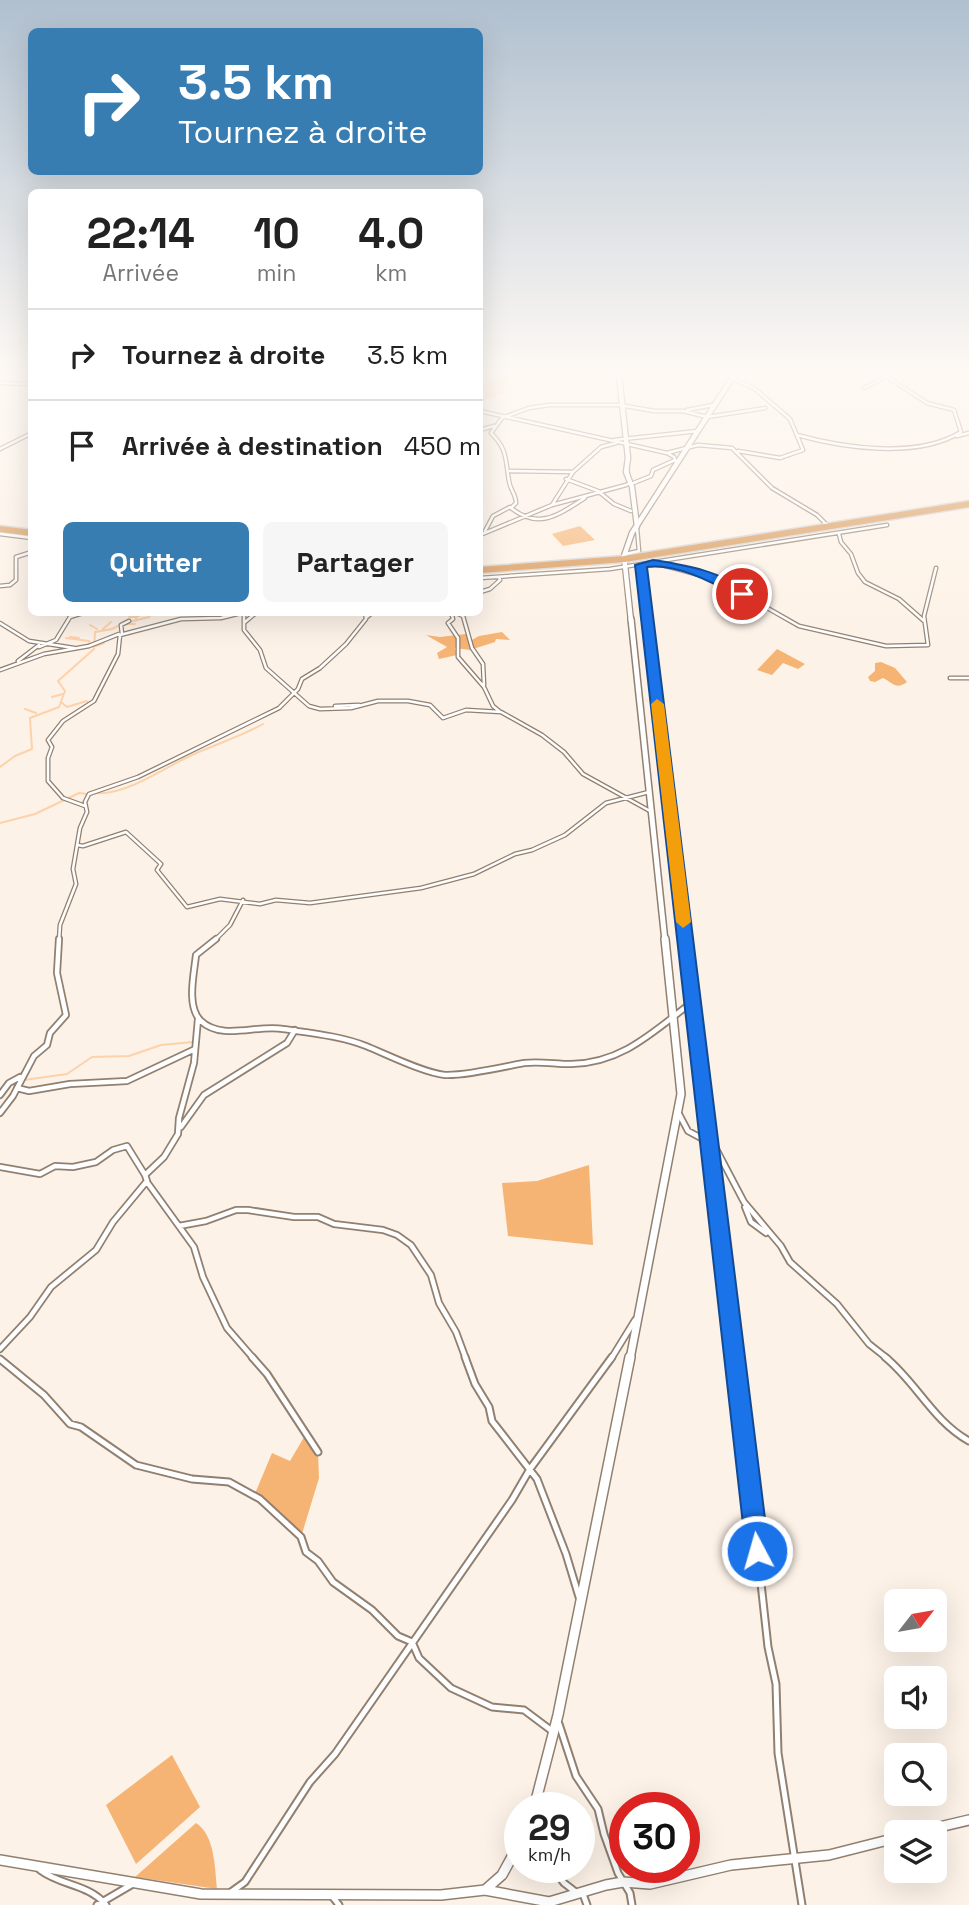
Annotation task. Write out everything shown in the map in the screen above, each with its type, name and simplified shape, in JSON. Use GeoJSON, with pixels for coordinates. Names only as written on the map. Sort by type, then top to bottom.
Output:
{"type":"FeatureCollection","features":[{"type":"Feature","properties":{"kind":"highway"},"geometry":{"type":"LineString","coordinates":[[625,561],[969,505]]}},
{"type":"Feature","properties":{"kind":"highway"},"geometry":{"type":"LineString","coordinates":[[483,574],[625,561],[969,505]]}},
{"type":"Feature","properties":{"kind":"highway"},"geometry":{"type":"LineString","coordinates":[[0,530],[28,533]]}},
{"type":"Feature","properties":{"kind":"street"},"geometry":{"type":"LineString","coordinates":[[485,532],[493,516],[517,502],[516,494],[509,484],[508,464]]}},
{"type":"Feature","properties":{"kind":"street"},"geometry":{"type":"LineString","coordinates":[[552,505],[566,479],[582,464]]}},
{"type":"Feature","properties":{"kind":"street"},"geometry":{"type":"LineString","coordinates":[[625,561],[639,551],[626,464]]}},
{"type":"Feature","properties":{"kind":"street"},"geometry":{"type":"LineString","coordinates":[[485,532],[552,505],[603,494],[630,484],[651,476],[653,470],[668,464]]}},
{"type":"Feature","properties":{"kind":"street"},"geometry":{"type":"LineString","coordinates":[[538,1792],[558,1715],[680,1114],[681,1094],[625,561],[629,538],[675,464]]}},
{"type":"Feature","properties":{"kind":"street"},"geometry":{"type":"LineString","coordinates":[[749,464],[772,488],[817,515],[828,527]]}},
{"type":"Feature","properties":{"kind":"street"},"geometry":{"type":"LineString","coordinates":[[510,471],[573,472]]}},
{"type":"Feature","properties":{"kind":"street"},"geometry":{"type":"LineString","coordinates":[[566,479],[603,494],[614,504],[633,509]]}},
{"type":"Feature","properties":{"kind":"street"},"geometry":{"type":"LineString","coordinates":[[510,507],[522,517],[546,519],[585,498]]}},
{"type":"Feature","properties":{"kind":"street"},"geometry":{"type":"LineString","coordinates":[[483,574],[499,577],[625,561],[641,565],[887,525]]}},
{"type":"Feature","properties":{"kind":"street"},"geometry":{"type":"LineString","coordinates":[[838,533],[841,541],[849,547],[854,556],[855,568],[862,580],[901,600],[924,621]]}},
{"type":"Feature","properties":{"kind":"street"},"geometry":{"type":"LineString","coordinates":[[0,586],[16,580],[16,557],[28,553]]}},
{"type":"Feature","properties":{"kind":"street"},"geometry":{"type":"LineString","coordinates":[[653,563],[681,568],[718,580],[799,626],[882,646],[927,646],[924,621],[926,596],[936,568]]}},
{"type":"Feature","properties":{"kind":"street"},"geometry":{"type":"LineString","coordinates":[[641,565],[768,1647],[776,1684],[778,1753],[802,1904]]}},
{"type":"Feature","properties":{"kind":"street"},"geometry":{"type":"LineString","coordinates":[[483,591],[491,589],[500,580],[499,577]]}},
{"type":"Feature","properties":{"kind":"street"},"geometry":{"type":"LineString","coordinates":[[47,644],[56,640],[73,616]]}},
{"type":"Feature","properties":{"kind":"street"},"geometry":{"type":"LineString","coordinates":[[9,665],[181,619],[217,616]]}},
{"type":"Feature","properties":{"kind":"street"},"geometry":{"type":"LineString","coordinates":[[243,616],[244,630],[260,650],[267,668],[309,706],[327,709],[353,708],[378,701],[420,703],[430,705],[443,718],[466,710],[501,712]]}},
{"type":"Feature","properties":{"kind":"street"},"geometry":{"type":"LineString","coordinates":[[244,624],[253,616]]}},
{"type":"Feature","properties":{"kind":"street"},"geometry":{"type":"LineString","coordinates":[[453,616],[448,623],[458,639],[458,657],[484,687]]}},
{"type":"Feature","properties":{"kind":"street"},"geometry":{"type":"LineString","coordinates":[[463,616],[472,648],[482,667],[484,687],[493,706],[542,735],[564,752],[583,774],[652,812]]}},
{"type":"Feature","properties":{"kind":"street"},"geometry":{"type":"LineString","coordinates":[[1,1110],[36,1054],[47,1045],[50,1033],[66,1015],[57,973],[60,925],[76,884],[73,869],[77,845],[87,812],[85,806],[92,791],[138,777],[213,738],[246,726],[285,702],[299,687],[302,679],[346,644],[367,617]]}},
{"type":"Feature","properties":{"kind":"street"},"geometry":{"type":"LineString","coordinates":[[85,806],[63,798],[48,781],[48,758],[52,747],[48,740],[62,721],[94,701],[94,691],[112,671],[120,656],[121,625],[129,621]]}},
{"type":"Feature","properties":{"kind":"street"},"geometry":{"type":"LineString","coordinates":[[0,623],[38,645],[80,648]]}},
{"type":"Feature","properties":{"kind":"street"},"geometry":{"type":"LineString","coordinates":[[113,636],[121,640]]}},
{"type":"Feature","properties":{"kind":"street"},"geometry":{"type":"LineString","coordinates":[[0,670],[38,645]]}},
{"type":"Feature","properties":{"kind":"street"},"geometry":{"type":"LineString","coordinates":[[950,678],[969,678]]}},
{"type":"Feature","properties":{"kind":"street"},"geometry":{"type":"LineString","coordinates":[[77,845],[83,846],[127,832],[161,864],[157,870],[187,907],[211,899],[243,900],[260,904],[276,900],[302,904],[391,894],[474,874],[565,835],[600,807],[649,792]]}},
{"type":"Feature","properties":{"kind":"street"},"geometry":{"type":"LineString","coordinates":[[181,1127],[179,1118],[194,1063],[198,1019],[191,988],[196,955],[213,943],[232,923],[235,910],[243,900]]}},
{"type":"Feature","properties":{"kind":"street"},"geometry":{"type":"LineString","coordinates":[[198,1019],[208,1027],[223,1031],[265,1027],[324,1035],[365,1045],[379,1053],[438,1073],[459,1074],[535,1062],[572,1064],[610,1059],[631,1048],[692,1003]]}},
{"type":"Feature","properties":{"kind":"street"},"geometry":{"type":"LineString","coordinates":[[145,1175],[173,1145],[181,1127],[204,1095],[278,1049],[295,1030]]}},
{"type":"Feature","properties":{"kind":"street"},"geometry":{"type":"LineString","coordinates":[[17,1088],[29,1091],[70,1084],[127,1081],[195,1049]]}},
{"type":"Feature","properties":{"kind":"street"},"geometry":{"type":"LineString","coordinates":[[0,1095],[9,1083],[22,1076]]}},
{"type":"Feature","properties":{"kind":"street"},"geometry":{"type":"LineString","coordinates":[[0,1101],[1,1110]]}},
{"type":"Feature","properties":{"kind":"street"},"geometry":{"type":"LineString","coordinates":[[680,1114],[688,1131],[709,1141],[725,1162],[744,1202],[790,1262],[837,1304],[869,1344],[901,1370],[935,1413],[958,1435],[969,1441]]}},
{"type":"Feature","properties":{"kind":"street"},"geometry":{"type":"LineString","coordinates":[[0,1167],[40,1174],[55,1166],[73,1167],[96,1162],[113,1150],[127,1146],[147,1181],[194,1247],[203,1277],[227,1328],[267,1374],[318,1452]]}},
{"type":"Feature","properties":{"kind":"street"},"geometry":{"type":"LineString","coordinates":[[0,1349],[30,1317],[51,1287],[96,1250],[113,1222],[147,1181]]}},
{"type":"Feature","properties":{"kind":"street"},"geometry":{"type":"LineString","coordinates":[[179,1226],[206,1221],[236,1210],[248,1210],[294,1217],[318,1217],[334,1224],[383,1230],[397,1235],[411,1245],[428,1270],[439,1303],[456,1332],[475,1384],[489,1407],[492,1421],[530,1469],[566,1554],[581,1602]]}},
{"type":"Feature","properties":{"kind":"street"},"geometry":{"type":"LineString","coordinates":[[226,1895],[245,1882],[310,1782],[335,1754],[519,1489],[530,1469],[615,1353],[638,1315]]}},
{"type":"Feature","properties":{"kind":"street"},"geometry":{"type":"LineString","coordinates":[[0,1359],[44,1395],[70,1424],[81,1427],[136,1465],[192,1479],[229,1482],[260,1499],[301,1537],[306,1552],[318,1561],[332,1582],[372,1610],[398,1636],[412,1642],[419,1658],[451,1688],[492,1707],[524,1710],[554,1732]]}},
{"type":"Feature","properties":{"kind":"street"},"geometry":{"type":"LineString","coordinates":[[558,1715],[565,1749],[576,1776],[598,1810],[609,1847]]}},
{"type":"Feature","properties":{"kind":"street"},"geometry":{"type":"LineString","coordinates":[[947,1825],[969,1820]]}},
{"type":"Feature","properties":{"kind":"street"},"geometry":{"type":"LineString","coordinates":[[700,1872],[732,1865],[829,1855],[884,1841]]}},
{"type":"Feature","properties":{"kind":"street"},"geometry":{"type":"LineString","coordinates":[[0,1860],[188,1893],[226,1895],[447,1894],[485,1889],[549,1902],[577,1897],[617,1883]]}},
{"type":"Feature","properties":{"kind":"street"},"geometry":{"type":"LineString","coordinates":[[36,1867],[51,1880],[92,1889],[105,1903]]}},
{"type":"Feature","properties":{"kind":"street"},"geometry":{"type":"LineString","coordinates":[[485,1889],[504,1872]]}},
{"type":"Feature","properties":{"kind":"street"},"geometry":{"type":"LineString","coordinates":[[564,1883],[587,1905]]}},
{"type":"Feature","properties":{"kind":"street"},"geometry":{"type":"LineString","coordinates":[[624,1883],[632,1905]]}},
{"type":"Feature","properties":{"kind":"street"},"geometry":{"type":"LineString","coordinates":[[636,1883],[654,1883]]}},
{"type":"Feature","properties":{"kind":"street"},"geometry":{"type":"LineString","coordinates":[[97,1905],[105,1903],[133,1884]]}},
{"type":"Feature","properties":{"kind":"street"},"geometry":{"type":"LineString","coordinates":[[332,1895],[340,1905]]}},
{"type":"Feature","properties":{"kind":"shaded area"},"geometry":{"type":"Polygon","coordinates":[[[580,526],[595,540],[563,546],[552,534],[580,526]]]}},
{"type":"Feature","properties":{"kind":"shaded area"},"geometry":{"type":"Polygon","coordinates":[[[502,632],[510,640],[496,639],[495,642],[470,650],[455,648],[457,655],[439,659],[437,653],[447,647],[426,635],[440,637],[466,634],[470,641],[479,636],[502,632]]]}},
{"type":"Feature","properties":{"kind":"shaded area"},"geometry":{"type":"Polygon","coordinates":[[[777,649],[805,664],[798,669],[783,663],[772,675],[757,670],[777,649]]]}},
{"type":"Feature","properties":{"kind":"shaded area"},"geometry":{"type":"Polygon","coordinates":[[[881,662],[895,668],[907,682],[897,686],[883,678],[870,681],[868,677],[875,671],[875,663],[881,662]]]}},
{"type":"Feature","properties":{"kind":"shaded area"},"geometry":{"type":"Polygon","coordinates":[[[589,1165],[593,1245],[508,1236],[502,1183],[537,1181],[589,1165]]]}},
{"type":"Feature","properties":{"kind":"shaded area"},"geometry":{"type":"Polygon","coordinates":[[[307,1432],[318,1452],[319,1478],[301,1537],[254,1496],[272,1453],[290,1461],[307,1432]]]}},
{"type":"Feature","properties":{"kind":"shaded area"},"geometry":{"type":"Polygon","coordinates":[[[172,1755],[200,1807],[136,1864],[106,1805],[172,1755]]]}},
{"type":"Feature","properties":{"kind":"shaded area"},"geometry":{"type":"Polygon","coordinates":[[[196,1823],[202,1828],[210,1844],[217,1889],[135,1877],[196,1823]]]}},
{"type":"Feature","properties":{"kind":"waterway"},"geometry":{"type":"LineString","coordinates":[[129,616],[136,617]]}},
{"type":"Feature","properties":{"kind":"waterway"},"geometry":{"type":"LineString","coordinates":[[136,620],[150,616]]}},
{"type":"Feature","properties":{"kind":"waterway"},"geometry":{"type":"LineString","coordinates":[[129,622],[136,620]]}},
{"type":"Feature","properties":{"kind":"waterway"},"geometry":{"type":"LineString","coordinates":[[103,629],[111,622]]}},
{"type":"Feature","properties":{"kind":"waterway"},"geometry":{"type":"LineString","coordinates":[[0,767],[15,756],[32,749],[30,718],[59,707],[65,691],[58,681],[94,649],[95,632],[112,629],[124,623]]}},
{"type":"Feature","properties":{"kind":"waterway"},"geometry":{"type":"LineString","coordinates":[[126,624],[135,624]]}},
{"type":"Feature","properties":{"kind":"waterway"},"geometry":{"type":"LineString","coordinates":[[90,625],[97,629]]}},
{"type":"Feature","properties":{"kind":"waterway"},"geometry":{"type":"LineString","coordinates":[[70,637],[79,638]]}},
{"type":"Feature","properties":{"kind":"waterway"},"geometry":{"type":"LineString","coordinates":[[66,638],[89,641],[90,644]]}},
{"type":"Feature","properties":{"kind":"waterway"},"geometry":{"type":"LineString","coordinates":[[96,646],[104,643]]}},
{"type":"Feature","properties":{"kind":"waterway"},"geometry":{"type":"LineString","coordinates":[[52,697],[63,694]]}},
{"type":"Feature","properties":{"kind":"waterway"},"geometry":{"type":"LineString","coordinates":[[61,702],[67,707],[87,701]]}},
{"type":"Feature","properties":{"kind":"waterway"},"geometry":{"type":"LineString","coordinates":[[25,709],[36,713]]}},
{"type":"Feature","properties":{"kind":"waterway"},"geometry":{"type":"LineString","coordinates":[[96,793],[119,790],[145,780],[192,755],[263,724]]}},
{"type":"Feature","properties":{"kind":"waterway"},"geometry":{"type":"LineString","coordinates":[[0,823],[35,814],[79,793],[87,794]]}},
{"type":"Feature","properties":{"kind":"waterway"},"geometry":{"type":"LineString","coordinates":[[24,1080],[67,1074],[92,1057],[129,1056],[161,1045],[193,1042]]}},
{"type":"Feature","properties":{"kind":"waterway"},"geometry":{"type":"LineString","coordinates":[[8,1086],[19,1081]]}},
{"type":"Feature","properties":{"kind":"slow traffic"},"geometry":{"type":"LineString","coordinates":[[657,704],[683,922]]}},
{"type":"Feature","properties":{"kind":"route"},"geometry":{"type":"LineString","coordinates":[[742,594],[718,580],[681,568],[653,563],[641,565],[757,1551]]}}]}
